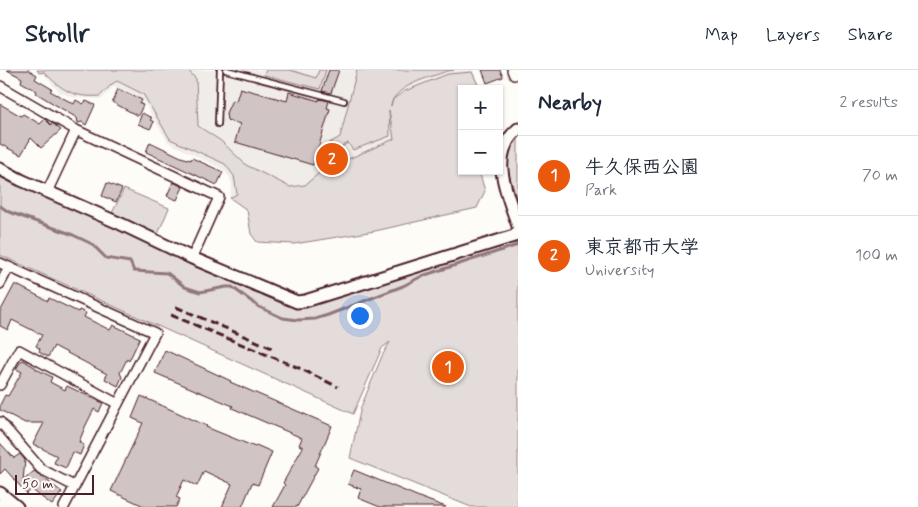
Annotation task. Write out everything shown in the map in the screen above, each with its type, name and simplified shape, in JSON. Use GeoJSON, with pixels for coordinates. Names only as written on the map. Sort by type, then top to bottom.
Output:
{"type":"FeatureCollection","features":[{"type":"Feature","properties":{"kind":"street"},"geometry":{"type":"LineString","coordinates":[[512,70],[514,75],[518,72]]}},
{"type":"Feature","properties":{"kind":"street"},"geometry":{"type":"LineString","coordinates":[[0,86],[76,130],[219,196],[192,258]]}},
{"type":"Feature","properties":{"kind":"street"},"geometry":{"type":"LineString","coordinates":[[518,128],[504,148],[501,169],[518,226]]}},
{"type":"Feature","properties":{"kind":"street"},"geometry":{"type":"LineString","coordinates":[[47,192],[76,130]]}},
{"type":"Feature","properties":{"kind":"street"},"geometry":{"type":"LineString","coordinates":[[0,169],[192,258],[288,300],[301,302],[514,236],[518,232]]}},
{"type":"Feature","properties":{"kind":"street"},"geometry":{"type":"LineString","coordinates":[[0,263],[155,333],[64,507]]}},
{"type":"Feature","properties":{"kind":"street"},"geometry":{"type":"LineString","coordinates":[[0,284],[9,267]]}},
{"type":"Feature","properties":{"kind":"street"},"geometry":{"type":"LineString","coordinates":[[0,385],[19,350],[118,404]]}},
{"type":"Feature","properties":{"kind":"street"},"geometry":{"type":"LineString","coordinates":[[0,422],[41,469],[74,486]]}},
{"type":"Feature","properties":{"kind":"street"},"geometry":{"type":"LineString","coordinates":[[0,493],[18,507]]}},
{"type":"Feature","properties":{"kind":"lane"},"geometry":{"type":"LineString","coordinates":[[218,124],[220,70]]}},
{"type":"Feature","properties":{"kind":"lane"},"geometry":{"type":"LineString","coordinates":[[226,70],[344,101]]}},
{"type":"Feature","properties":{"kind":"shaded area"},"geometry":{"type":"Polygon","coordinates":[[[37,70],[473,70],[479,85],[458,85],[458,175],[480,175],[485,190],[478,208],[296,244],[257,242],[251,234],[247,210],[230,198],[232,185],[230,178],[224,170],[168,142],[142,99],[115,87],[102,99],[72,97],[59,92],[45,75],[37,70]]]}},
{"type":"Feature","properties":{"kind":"shaded area"},"geometry":{"type":"Polygon","coordinates":[[[37,70],[188,70],[196,79],[198,126],[221,141],[246,165],[290,187],[305,185],[324,169],[331,168],[394,139],[389,110],[390,136],[353,150],[348,143],[337,150],[328,144],[340,137],[357,70],[454,70],[413,83],[398,93],[394,99],[405,91],[448,74],[472,72],[478,85],[458,85],[458,175],[480,175],[485,191],[477,208],[375,231],[294,244],[257,242],[251,234],[247,210],[230,198],[237,194],[234,176],[225,164],[170,139],[143,94],[117,81],[100,96],[82,96],[69,92],[44,72],[39,73],[37,70]]]}},
{"type":"Feature","properties":{"kind":"shaded area"},"geometry":{"type":"Polygon","coordinates":[[[266,70],[290,70],[316,78],[319,70],[326,70],[320,89],[264,75],[266,70]]]}},
{"type":"Feature","properties":{"kind":"shaded area"},"geometry":{"type":"Polygon","coordinates":[[[518,137],[518,203],[508,169],[508,161],[512,145],[518,137]]]}},
{"type":"Feature","properties":{"kind":"shaded area"},"geometry":{"type":"Polygon","coordinates":[[[0,175],[297,308],[370,288],[499,246],[500,252],[518,243],[518,507],[471,507],[350,458],[361,407],[382,356],[390,342],[382,348],[353,414],[0,255],[0,175]]]}},
{"type":"Feature","properties":{"kind":"shaded area"},"geometry":{"type":"Polygon","coordinates":[[[124,189],[169,208],[158,234],[112,213],[124,189]]]}},
{"type":"Feature","properties":{"kind":"building"},"geometry":{"type":"Polygon","coordinates":[[[7,70],[29,70],[37,75],[35,79],[52,89],[50,91],[74,104],[76,100],[83,104],[86,101],[95,105],[86,125],[82,122],[78,123],[77,118],[36,93],[37,91],[21,82],[22,78],[7,70]]]}},
{"type":"Feature","properties":{"kind":"building"},"geometry":{"type":"Polygon","coordinates":[[[329,70],[339,70],[331,93],[322,91],[329,70]]]}},
{"type":"Feature","properties":{"kind":"building"},"geometry":{"type":"Polygon","coordinates":[[[482,70],[500,70],[503,77],[487,83],[482,70]]]}},
{"type":"Feature","properties":{"kind":"building"},"geometry":{"type":"Polygon","coordinates":[[[240,88],[287,101],[289,92],[319,101],[319,99],[329,101],[327,108],[330,109],[313,165],[235,142],[240,124],[227,120],[226,113],[232,100],[236,101],[240,88]]]}},
{"type":"Feature","properties":{"kind":"building"},"geometry":{"type":"Polygon","coordinates":[[[118,89],[142,100],[140,104],[143,105],[138,116],[112,102],[118,89]]]}},
{"type":"Feature","properties":{"kind":"building"},"geometry":{"type":"Polygon","coordinates":[[[0,104],[40,124],[45,119],[51,125],[52,123],[61,130],[41,148],[31,138],[21,155],[0,144],[0,104]]]}},
{"type":"Feature","properties":{"kind":"building"},"geometry":{"type":"Polygon","coordinates":[[[142,113],[152,118],[150,120],[154,122],[150,129],[138,124],[142,113]]]}},
{"type":"Feature","properties":{"kind":"building"},"geometry":{"type":"Polygon","coordinates":[[[150,142],[181,157],[191,160],[192,158],[223,172],[217,185],[146,152],[150,142]]]}},
{"type":"Feature","properties":{"kind":"building"},"geometry":{"type":"Polygon","coordinates":[[[173,182],[183,187],[177,200],[167,196],[173,182]]]}},
{"type":"Feature","properties":{"kind":"building"},"geometry":{"type":"Polygon","coordinates":[[[107,183],[122,189],[116,202],[102,196],[107,183]]]}},
{"type":"Feature","properties":{"kind":"building"},"geometry":{"type":"Polygon","coordinates":[[[15,284],[48,301],[49,298],[78,312],[79,310],[86,313],[84,317],[110,330],[113,325],[140,338],[129,361],[127,359],[120,373],[122,377],[118,386],[105,379],[107,374],[54,346],[48,357],[39,352],[40,349],[36,346],[42,335],[12,320],[8,330],[0,326],[0,312],[15,284]]]}},
{"type":"Feature","properties":{"kind":"building"},"geometry":{"type":"Polygon","coordinates":[[[165,350],[230,382],[332,426],[315,466],[318,468],[297,507],[273,507],[285,485],[283,483],[303,447],[299,445],[302,438],[155,373],[165,350]]]}},
{"type":"Feature","properties":{"kind":"building"},"geometry":{"type":"Polygon","coordinates":[[[23,360],[52,377],[50,382],[65,390],[67,386],[103,403],[99,412],[94,409],[85,427],[79,442],[84,445],[80,455],[73,452],[66,468],[54,463],[57,456],[33,444],[44,423],[25,423],[0,410],[0,405],[5,395],[8,396],[22,372],[16,369],[23,360]]]}},
{"type":"Feature","properties":{"kind":"building"},"geometry":{"type":"Polygon","coordinates":[[[141,396],[206,427],[272,452],[258,485],[252,483],[242,507],[222,507],[232,484],[204,471],[197,486],[184,480],[176,497],[180,499],[176,507],[146,507],[111,491],[143,423],[132,418],[141,396]]]}},
{"type":"Feature","properties":{"kind":"building"},"geometry":{"type":"Polygon","coordinates":[[[0,443],[14,458],[20,454],[25,460],[23,481],[34,471],[62,492],[52,505],[31,489],[27,494],[5,469],[0,474],[0,443]]]}},
{"type":"Feature","properties":{"kind":"building"},"geometry":{"type":"Polygon","coordinates":[[[354,470],[446,507],[380,507],[358,498],[361,489],[348,484],[354,470]]]}},
{"type":"Feature","properties":{"kind":"waterway"},"geometry":{"type":"LineString","coordinates":[[0,206],[9,212],[71,234],[92,244],[106,258],[130,262],[134,271],[167,273],[185,287],[200,292],[232,287],[259,307],[283,318],[298,320],[315,319],[328,315],[403,286],[422,276],[518,245]]}},
{"type":"Feature","properties":{"kind":"railway"},"geometry":{"type":"LineString","coordinates":[[176,307],[272,348]]}},
{"type":"Feature","properties":{"kind":"railway"},"geometry":{"type":"LineString","coordinates":[[171,315],[299,368],[338,387]]}},
{"type":"Feature","properties":{"kind":"place","name":"東京都市大学"},"geometry":{"type":"Point","coordinates":[332,159]}},
{"type":"Feature","properties":{"kind":"place","name":"牛久保西公園"},"geometry":{"type":"Point","coordinates":[448,367]}}]}
